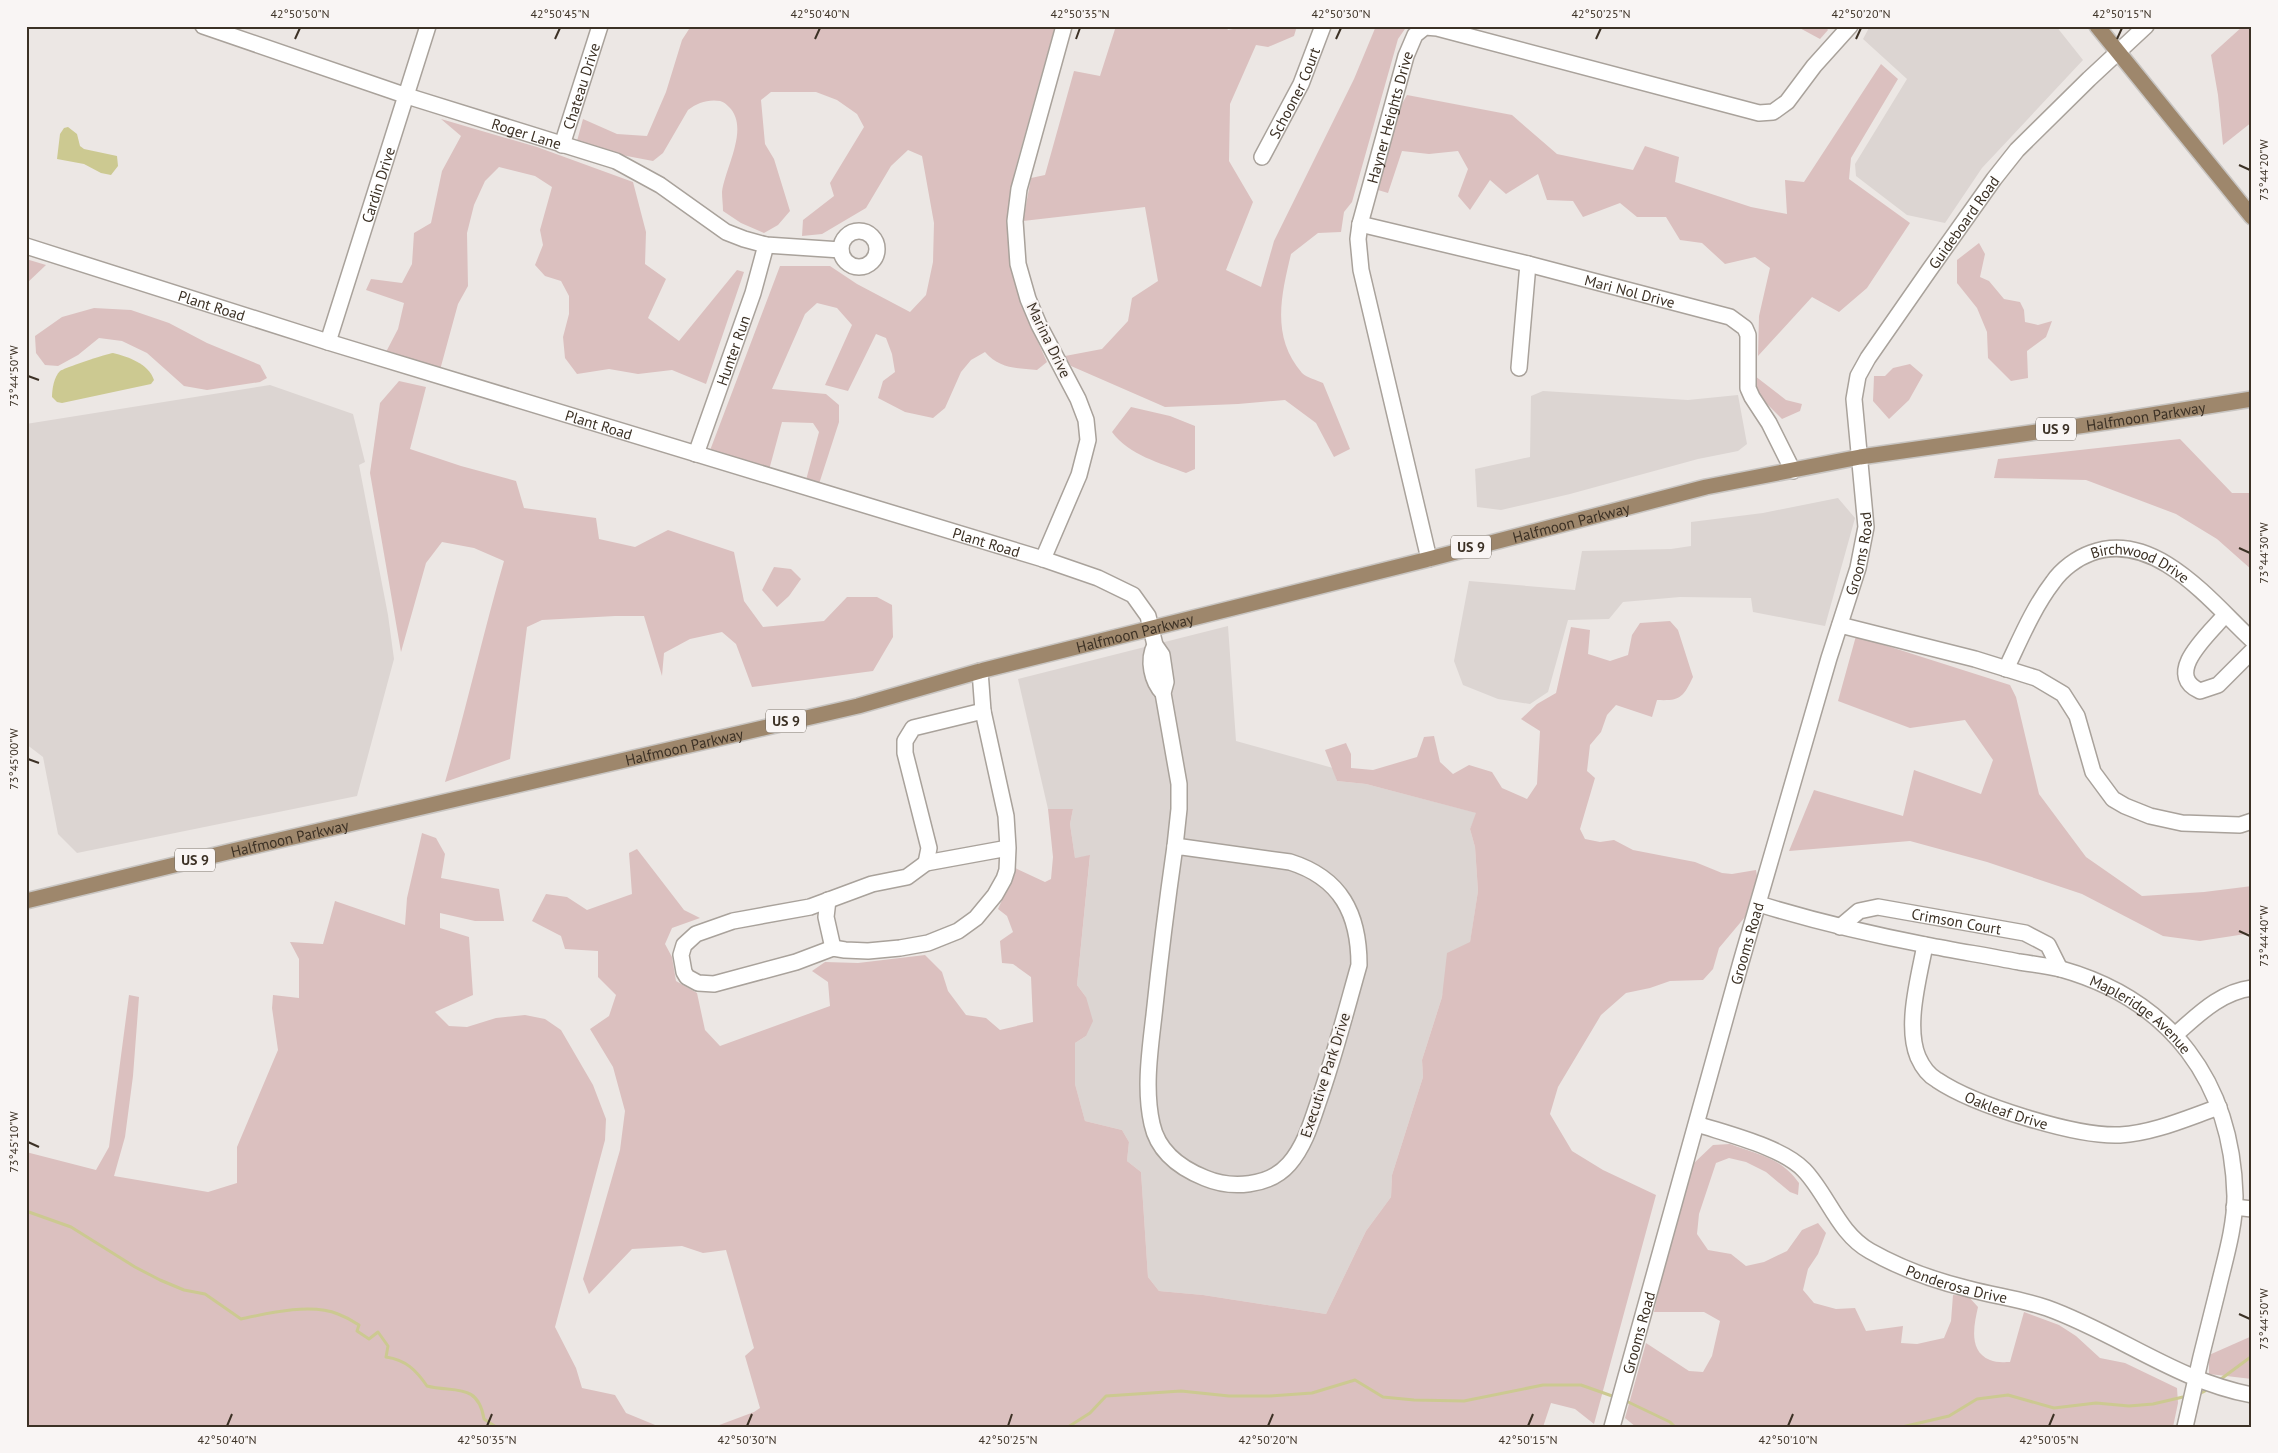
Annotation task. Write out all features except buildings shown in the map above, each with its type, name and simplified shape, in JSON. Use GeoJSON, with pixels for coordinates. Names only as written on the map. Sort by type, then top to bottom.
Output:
{"type":"FeatureCollection","features":[{"type":"Feature","properties":{"kind":"main road"},"geometry":{"type":"LineString","coordinates":[[2097,26],[2252,217]]}},
{"type":"Feature","properties":{"kind":"main road","name":"Halfmoon Parkway"},"geometry":{"type":"LineString","coordinates":[[26,901],[798,718],[858,706],[980,671],[1706,488],[1860,457],[2252,399]]}},
{"type":"Feature","properties":{"kind":"street","name":"Roger Lane"},"geometry":{"type":"LineString","coordinates":[[203,26],[407,96],[616,162],[633,169],[685,201],[705,219],[726,232],[766,245],[841,250]]}},
{"type":"Feature","properties":{"kind":"street","name":"Cardin Drive"},"geometry":{"type":"LineString","coordinates":[[328,342],[428,26]]}},
{"type":"Feature","properties":{"kind":"street","name":"Chateau Drive"},"geometry":{"type":"LineString","coordinates":[[562,145],[600,26]]}},
{"type":"Feature","properties":{"kind":"street","name":"Marina Drive"},"geometry":{"type":"LineString","coordinates":[[1043,559],[1079,475],[1088,440],[1086,420],[1078,398],[1039,325],[1028,299],[1018,264],[1015,221],[1019,189],[1064,26]]}},
{"type":"Feature","properties":{"kind":"street","name":"Schooner Court"},"geometry":{"type":"LineString","coordinates":[[1262,157],[1300,84],[1323,26]]}},
{"type":"Feature","properties":{"kind":"street","name":"Hayner Heights Drive"},"geometry":{"type":"LineString","coordinates":[[1429,559],[1361,270],[1358,239],[1360,224],[1406,56],[1415,35],[1425,27],[1436,28],[1759,113],[1773,112],[1787,102],[1814,66],[1850,26]]}},
{"type":"Feature","properties":{"kind":"street","name":"Guideboard Road"},"geometry":{"type":"LineString","coordinates":[[1860,457],[1854,399],[1858,376],[1868,358],[1994,179],[2017,150],[2146,26]]}},
{"type":"Feature","properties":{"kind":"street","name":"Mari Nol Drive"},"geometry":{"type":"LineString","coordinates":[[1360,224],[1528,264],[1730,317],[1740,324],[1748,335],[1748,388],[1770,423],[1793,471]]}},
{"type":"Feature","properties":{"kind":"street","name":"Hunter Run"},"geometry":{"type":"LineString","coordinates":[[696,454],[753,293],[766,245]]}},
{"type":"Feature","properties":{"kind":"street","name":"Plant Road"},"geometry":{"type":"LineString","coordinates":[[26,246],[328,342],[1043,559],[1124,589],[1140,602],[1152,628]]}},
{"type":"Feature","properties":{"kind":"street"},"geometry":{"type":"LineString","coordinates":[[1520,368],[1528,264]]}},
{"type":"Feature","properties":{"kind":"street","name":"Grooms Road"},"geometry":{"type":"LineString","coordinates":[[1612,1427],[1759,904],[1858,568],[1866,527],[1860,457]]}},
{"type":"Feature","properties":{"kind":"street","name":"Birchwood Drive"},"geometry":{"type":"LineString","coordinates":[[2006,669],[2026,627],[2053,581],[2080,557],[2101,549],[2116,547],[2142,552],[2160,561],[2208,597],[2252,640]]}},
{"type":"Feature","properties":{"kind":"street"},"geometry":{"type":"LineString","coordinates":[[2225,615],[2192,652],[2185,674],[2192,687],[2200,691],[2218,685],[2252,651]]}},
{"type":"Feature","properties":{"kind":"street"},"geometry":{"type":"LineString","coordinates":[[1840,625],[2036,678],[2063,694],[2077,716],[2093,772],[2113,799],[2125,806],[2150,816],[2182,823],[2240,825],[2252,821]]}},
{"type":"Feature","properties":{"kind":"street","name":"Executive Park Drive"},"geometry":{"type":"LineString","coordinates":[[1152,628],[1155,646],[1162,655],[1166,682],[1163,693],[1179,784],[1179,809],[1175,846],[1162,938],[1149,1060],[1149,1103],[1152,1125],[1166,1153],[1186,1171],[1225,1185],[1254,1183],[1276,1174],[1289,1164],[1309,1131],[1359,965],[1359,945],[1354,921],[1348,905],[1329,881],[1305,867],[1290,862],[1175,846]]}},
{"type":"Feature","properties":{"kind":"street"},"geometry":{"type":"LineString","coordinates":[[980,671],[983,711],[1006,816],[1008,848],[1007,870],[995,895],[976,918],[958,931],[928,943],[868,951],[833,948],[796,962],[714,984],[698,983],[687,978],[684,972],[681,955],[684,945],[696,934],[733,921],[810,906],[872,884],[907,876],[926,863],[1008,848]]}},
{"type":"Feature","properties":{"kind":"street"},"geometry":{"type":"LineString","coordinates":[[926,863],[929,848],[905,753],[905,741],[913,728],[983,711]]}},
{"type":"Feature","properties":{"kind":"street"},"geometry":{"type":"LineString","coordinates":[[828,900],[826,917],[833,948]]}},
{"type":"Feature","properties":{"kind":"street","name":"Mapleridge Avenue"},"geometry":{"type":"LineString","coordinates":[[1759,904],[1840,926],[1924,945],[2060,969],[2104,984],[2124,994],[2154,1014],[2175,1035],[2204,1077],[2218,1107],[2228,1138],[2234,1207],[2230,1238],[2185,1427]]}},
{"type":"Feature","properties":{"kind":"street","name":"Crimson Court"},"geometry":{"type":"LineString","coordinates":[[1840,926],[1859,911],[1878,907],[2025,933],[2048,945],[2060,969]]}},
{"type":"Feature","properties":{"kind":"street","name":"Oakleaf Drive"},"geometry":{"type":"LineString","coordinates":[[1924,945],[1914,1009],[1914,1041],[1918,1057],[1926,1071],[1935,1080],[1960,1094],[2042,1122],[2097,1134],[2120,1135],[2161,1127],[2218,1107]]}},
{"type":"Feature","properties":{"kind":"street"},"geometry":{"type":"LineString","coordinates":[[2175,1035],[2211,1004],[2240,989],[2252,988]]}},
{"type":"Feature","properties":{"kind":"street","name":"Ponderosa Drive"},"geometry":{"type":"LineString","coordinates":[[1697,1124],[1770,1149],[1793,1161],[1804,1170],[1848,1233],[1869,1251],[1915,1272],[1969,1289],[2047,1308],[2089,1326],[2196,1380],[2252,1395]]}},
{"type":"Feature","properties":{"kind":"street"},"geometry":{"type":"LineString","coordinates":[[2234,1207],[2252,1209]]}},
{"type":"Feature","properties":{"kind":"shaded area"},"geometry":{"type":"Polygon","coordinates":[[[691,26],[983,26],[997,29],[1000,26],[1055,26],[1015,170],[1009,200],[1009,246],[1028,320],[1047,362],[1037,370],[1015,368],[996,362],[985,352],[971,360],[961,372],[945,408],[933,418],[905,412],[878,398],[883,381],[895,372],[892,354],[886,338],[876,334],[848,391],[825,385],[852,325],[837,308],[817,303],[805,314],[772,389],[826,394],[839,405],[839,422],[819,484],[806,480],[819,432],[813,423],[782,422],[769,470],[709,453],[780,266],[830,266],[857,284],[910,312],[926,295],[933,262],[934,223],[922,156],[908,150],[891,166],[866,208],[822,234],[802,236],[803,220],[834,196],[830,183],[864,127],[857,114],[837,100],[816,92],[771,92],[761,100],[765,144],[774,159],[790,211],[778,225],[764,233],[741,223],[723,211],[722,192],[737,137],[737,126],[735,116],[723,102],[707,101],[695,105],[688,110],[663,153],[653,161],[611,153],[577,141],[583,119],[617,134],[647,136],[666,92],[682,40],[691,26]]]}},
{"type":"Feature","properties":{"kind":"shaded area"},"geometry":{"type":"Polygon","coordinates":[[[1116,26],[1226,26],[1228,30],[1248,26],[1297,26],[1294,36],[1268,47],[1256,45],[1230,104],[1229,161],[1253,202],[1226,270],[1261,287],[1274,241],[1354,79],[1376,26],[1407,26],[1398,39],[1352,202],[1344,212],[1341,232],[1318,233],[1291,254],[1284,285],[1281,316],[1282,331],[1286,345],[1292,359],[1302,373],[1309,378],[1323,383],[1350,449],[1334,457],[1316,423],[1285,400],[1165,407],[1071,366],[1065,356],[1102,349],[1128,321],[1132,298],[1158,281],[1145,207],[1023,221],[1031,178],[1045,175],[1074,71],[1100,76],[1116,26]]]}},
{"type":"Feature","properties":{"kind":"shaded area"},"geometry":{"type":"Polygon","coordinates":[[[1796,26],[1825,26],[1828,30],[1820,39],[1796,26]]]}},
{"type":"Feature","properties":{"kind":"shaded area"},"geometry":{"type":"Polygon","coordinates":[[[1870,26],[2056,26],[2083,60],[1982,168],[1945,223],[1907,215],[1856,176],[1855,164],[1907,79],[1863,39],[1870,26]]]}},
{"type":"Feature","properties":{"kind":"shaded area"},"geometry":{"type":"Polygon","coordinates":[[[2243,26],[2252,26],[2252,122],[2223,145],[2218,95],[2211,55],[2243,26]]]}},
{"type":"Feature","properties":{"kind":"shaded area"},"geometry":{"type":"Polygon","coordinates":[[[1881,64],[1898,79],[1851,158],[1849,179],[1910,223],[1867,288],[1839,312],[1812,297],[1758,356],[1759,316],[1770,268],[1755,257],[1725,264],[1702,243],[1680,240],[1666,217],[1637,217],[1620,203],[1583,217],[1573,201],[1547,200],[1538,174],[1506,194],[1490,180],[1470,210],[1458,196],[1468,169],[1458,151],[1429,154],[1402,151],[1388,193],[1378,190],[1399,109],[1407,95],[1512,115],[1557,154],[1633,170],[1645,146],[1679,157],[1675,182],[1751,207],[1787,214],[1785,180],[1804,182],[1881,64]]]}},
{"type":"Feature","properties":{"kind":"shaded area"},"geometry":{"type":"Polygon","coordinates":[[[441,119],[537,147],[633,182],[646,232],[645,264],[666,279],[648,318],[679,341],[737,270],[744,272],[706,384],[672,370],[638,374],[609,369],[577,374],[565,358],[563,337],[569,314],[569,296],[561,281],[545,276],[535,265],[543,245],[540,230],[552,187],[535,176],[499,167],[485,181],[474,205],[467,233],[468,286],[458,304],[440,370],[386,352],[398,329],[404,303],[366,290],[371,279],[402,283],[412,264],[414,233],[431,223],[442,171],[461,136],[441,119]]]}},
{"type":"Feature","properties":{"kind":"shaded area"},"geometry":{"type":"Polygon","coordinates":[[[68,127],[77,134],[80,146],[84,149],[117,156],[118,166],[111,175],[101,173],[84,164],[57,159],[60,134],[64,128],[68,127]]]}},
{"type":"Feature","properties":{"kind":"shaded area"},"geometry":{"type":"Polygon","coordinates":[[[1979,243],[1985,254],[1980,277],[1989,281],[2004,299],[2020,302],[2024,310],[2025,322],[2038,325],[2052,321],[2046,337],[2027,351],[2028,378],[2011,381],[1988,358],[1987,332],[1977,308],[1957,283],[1957,260],[1979,243]]]}},
{"type":"Feature","properties":{"kind":"shaded area"},"geometry":{"type":"Polygon","coordinates":[[[26,259],[46,265],[26,284],[26,259]]]}},
{"type":"Feature","properties":{"kind":"shaded area"},"geometry":{"type":"Polygon","coordinates":[[[94,308],[131,310],[169,323],[207,343],[260,365],[267,378],[260,382],[207,390],[184,386],[147,353],[122,341],[99,338],[78,355],[58,366],[45,365],[36,353],[35,336],[62,317],[94,308]]]}},
{"type":"Feature","properties":{"kind":"shaded area"},"geometry":{"type":"Polygon","coordinates":[[[113,353],[142,365],[154,380],[151,384],[62,403],[57,402],[52,397],[56,376],[60,371],[113,353]]]}},
{"type":"Feature","properties":{"kind":"shaded area"},"geometry":{"type":"Polygon","coordinates":[[[1910,364],[1923,375],[1909,400],[1889,419],[1873,401],[1874,376],[1885,376],[1893,368],[1910,364]]]}},
{"type":"Feature","properties":{"kind":"shaded area"},"geometry":{"type":"Polygon","coordinates":[[[1755,376],[1786,400],[1802,404],[1800,411],[1782,419],[1755,392],[1755,376]]]}},
{"type":"Feature","properties":{"kind":"shaded area"},"geometry":{"type":"Polygon","coordinates":[[[399,381],[426,387],[410,449],[461,466],[516,481],[524,508],[596,518],[599,539],[635,547],[668,530],[734,552],[744,601],[763,627],[824,621],[847,597],[877,597],[892,605],[893,637],[873,671],[752,687],[736,644],[722,632],[690,639],[664,653],[662,676],[644,616],[542,620],[527,627],[510,759],[445,782],[504,561],[474,548],[442,542],[426,563],[401,652],[370,473],[380,403],[399,381]]]}},
{"type":"Feature","properties":{"kind":"shaded area"},"geometry":{"type":"Polygon","coordinates":[[[270,385],[353,414],[365,462],[359,465],[388,615],[394,659],[357,796],[77,853],[58,834],[43,757],[26,744],[26,424],[270,385]]]}},
{"type":"Feature","properties":{"kind":"shaded area"},"geometry":{"type":"Polygon","coordinates":[[[1543,391],[1688,400],[1738,395],[1747,444],[1738,451],[1698,459],[1570,494],[1501,510],[1477,507],[1475,469],[1530,457],[1531,396],[1543,391]]]}},
{"type":"Feature","properties":{"kind":"shaded area"},"geometry":{"type":"Polygon","coordinates":[[[1131,407],[1170,416],[1195,426],[1195,469],[1186,473],[1166,466],[1136,452],[1119,440],[1112,432],[1131,407]]]}},
{"type":"Feature","properties":{"kind":"shaded area"},"geometry":{"type":"Polygon","coordinates":[[[2180,439],[2232,493],[2252,493],[2252,570],[2217,539],[2176,514],[2086,480],[1994,478],[1998,459],[2180,439]]]}},
{"type":"Feature","properties":{"kind":"shaded area"},"geometry":{"type":"Polygon","coordinates":[[[1838,498],[1855,518],[1825,626],[1753,612],[1751,598],[1680,597],[1623,602],[1609,619],[1568,620],[1548,692],[1530,704],[1498,699],[1463,685],[1454,661],[1469,581],[1575,590],[1582,551],[1671,549],[1691,546],[1691,522],[1763,513],[1838,498]]]}},
{"type":"Feature","properties":{"kind":"shaded area"},"geometry":{"type":"Polygon","coordinates":[[[774,567],[791,569],[801,579],[789,596],[777,607],[762,590],[774,567]]]}},
{"type":"Feature","properties":{"kind":"shaded area"},"geometry":{"type":"Polygon","coordinates":[[[1670,621],[1678,630],[1693,677],[1680,697],[1671,700],[1657,700],[1652,717],[1616,705],[1607,715],[1601,732],[1590,745],[1587,771],[1595,778],[1580,829],[1585,839],[1600,842],[1614,840],[1633,850],[1695,862],[1722,873],[1732,874],[1756,870],[1757,876],[1745,917],[1719,948],[1713,969],[1703,980],[1670,981],[1626,993],[1601,1015],[1558,1087],[1550,1114],[1572,1151],[1603,1170],[1656,1195],[1594,1424],[1575,1409],[1551,1403],[1543,1427],[714,1427],[760,1408],[745,1356],[754,1348],[726,1250],[703,1253],[682,1246],[632,1249],[589,1294],[583,1279],[620,1150],[625,1111],[613,1067],[590,1029],[609,1016],[616,995],[598,977],[598,951],[565,949],[561,936],[532,921],[546,894],[567,897],[587,910],[632,894],[629,853],[637,849],[684,910],[700,918],[672,928],[665,944],[672,957],[676,981],[697,993],[705,1030],[720,1046],[830,1006],[828,982],[812,971],[825,962],[858,963],[925,955],[942,972],[948,991],[966,1015],[986,1018],[1000,1030],[1033,1022],[1031,977],[1013,964],[1002,963],[1000,941],[1013,932],[1007,916],[998,909],[1007,889],[1013,867],[1045,882],[1051,879],[1053,857],[1048,809],[1073,809],[1070,824],[1075,858],[1090,855],[1077,985],[1086,997],[1093,1021],[1086,1036],[1075,1043],[1075,1084],[1085,1121],[1122,1130],[1129,1142],[1127,1161],[1141,1172],[1148,1277],[1159,1291],[1203,1295],[1326,1314],[1366,1231],[1391,1197],[1392,1175],[1423,1077],[1422,1060],[1442,997],[1447,953],[1470,942],[1478,891],[1475,847],[1470,829],[1476,813],[1366,784],[1337,781],[1325,750],[1346,743],[1351,754],[1351,768],[1373,770],[1417,757],[1424,737],[1434,736],[1440,762],[1453,774],[1469,765],[1492,772],[1502,788],[1527,799],[1537,784],[1540,731],[1521,719],[1537,704],[1556,693],[1571,627],[1590,630],[1588,654],[1610,661],[1628,655],[1632,635],[1640,623],[1670,621]]]}},
{"type":"Feature","properties":{"kind":"shaded area"},"geometry":{"type":"Polygon","coordinates":[[[1228,626],[1236,741],[1333,768],[1337,781],[1366,784],[1477,813],[1470,829],[1475,847],[1478,891],[1470,943],[1446,978],[1422,1060],[1423,1077],[1392,1175],[1391,1197],[1366,1231],[1326,1314],[1203,1295],[1159,1291],[1148,1277],[1141,1172],[1127,1161],[1129,1142],[1122,1130],[1085,1121],[1075,1084],[1075,1043],[1086,1036],[1086,997],[1077,985],[1090,856],[1075,858],[1070,824],[1073,809],[1048,809],[1018,679],[1228,626]]]}},
{"type":"Feature","properties":{"kind":"shaded area"},"geometry":{"type":"Polygon","coordinates":[[[1856,636],[2010,685],[2016,697],[2039,794],[2086,857],[2142,896],[2204,892],[2252,886],[2252,933],[2200,941],[2163,936],[2082,894],[1987,862],[1910,841],[1789,851],[1814,790],[1903,816],[1914,770],[1981,794],[1993,760],[1965,720],[1910,728],[1838,701],[1856,636]]]}},
{"type":"Feature","properties":{"kind":"shaded area"},"geometry":{"type":"Polygon","coordinates":[[[422,833],[436,838],[445,854],[441,878],[499,889],[504,921],[475,921],[440,913],[440,928],[469,937],[473,995],[435,1012],[449,1026],[467,1027],[496,1018],[525,1015],[545,1019],[561,1030],[593,1085],[606,1119],[605,1140],[555,1327],[576,1368],[582,1388],[615,1395],[626,1413],[660,1427],[26,1427],[26,1152],[96,1170],[109,1147],[129,995],[139,997],[133,1076],[125,1137],[114,1176],[208,1192],[237,1183],[237,1147],[278,1050],[272,1008],[273,995],[299,998],[299,959],[290,942],[323,944],[335,901],[405,925],[407,898],[422,833]]]}},
{"type":"Feature","properties":{"kind":"shaded area"},"geometry":{"type":"Polygon","coordinates":[[[1730,1144],[1760,1154],[1784,1167],[1799,1183],[1798,1195],[1790,1192],[1766,1172],[1746,1162],[1729,1158],[1716,1163],[1699,1214],[1697,1234],[1708,1250],[1731,1254],[1746,1266],[1764,1262],[1787,1251],[1802,1230],[1818,1223],[1826,1233],[1818,1254],[1808,1269],[1803,1290],[1814,1303],[1836,1309],[1855,1308],[1866,1331],[1903,1326],[1901,1343],[1917,1344],[1944,1338],[1951,1321],[1953,1295],[1968,1296],[1978,1307],[1974,1329],[1975,1344],[1983,1356],[1995,1362],[2010,1362],[2024,1312],[2059,1325],[2076,1336],[2100,1358],[2125,1363],[2177,1388],[2178,1403],[2173,1427],[1636,1427],[1625,1418],[1646,1343],[1689,1371],[1703,1372],[1712,1356],[1720,1321],[1704,1312],[1654,1312],[1662,1273],[1694,1163],[1713,1145],[1730,1144]]]}},
{"type":"Feature","properties":{"kind":"shaded area"},"geometry":{"type":"Polygon","coordinates":[[[2252,1336],[2252,1379],[2209,1374],[2209,1355],[2252,1336]]]}},
{"type":"Feature","properties":{"kind":"waterway"},"geometry":{"type":"LineString","coordinates":[[26,1211],[71,1227],[135,1267],[160,1280],[184,1290],[205,1294],[241,1319],[290,1310],[315,1309],[338,1314],[352,1321],[359,1325],[357,1331],[369,1339],[378,1332],[388,1346],[386,1357],[405,1363],[419,1375],[427,1386],[463,1391],[470,1394],[481,1407],[484,1419],[496,1427]]}},
{"type":"Feature","properties":{"kind":"waterway"},"geometry":{"type":"LineString","coordinates":[[2221,1379],[2252,1356]]}},
{"type":"Feature","properties":{"kind":"waterway"},"geometry":{"type":"LineString","coordinates":[[1068,1427],[1090,1413],[1106,1396],[1181,1391],[1229,1396],[1270,1396],[1312,1393],[1355,1380],[1383,1397],[1414,1400],[1464,1401],[1543,1385],[1581,1385],[1615,1397]]}},
{"type":"Feature","properties":{"kind":"waterway"},"geometry":{"type":"LineString","coordinates":[[2201,1393],[2205,1391]]}},
{"type":"Feature","properties":{"kind":"waterway"},"geometry":{"type":"LineString","coordinates":[[1902,1427],[1949,1416],[1977,1399],[2008,1395],[2054,1408],[2096,1403],[2129,1406],[2153,1404],[2183,1397]]}},
{"type":"Feature","properties":{"kind":"waterway"},"geometry":{"type":"LineString","coordinates":[[1624,1400],[1670,1422],[1675,1427]]}}]}
